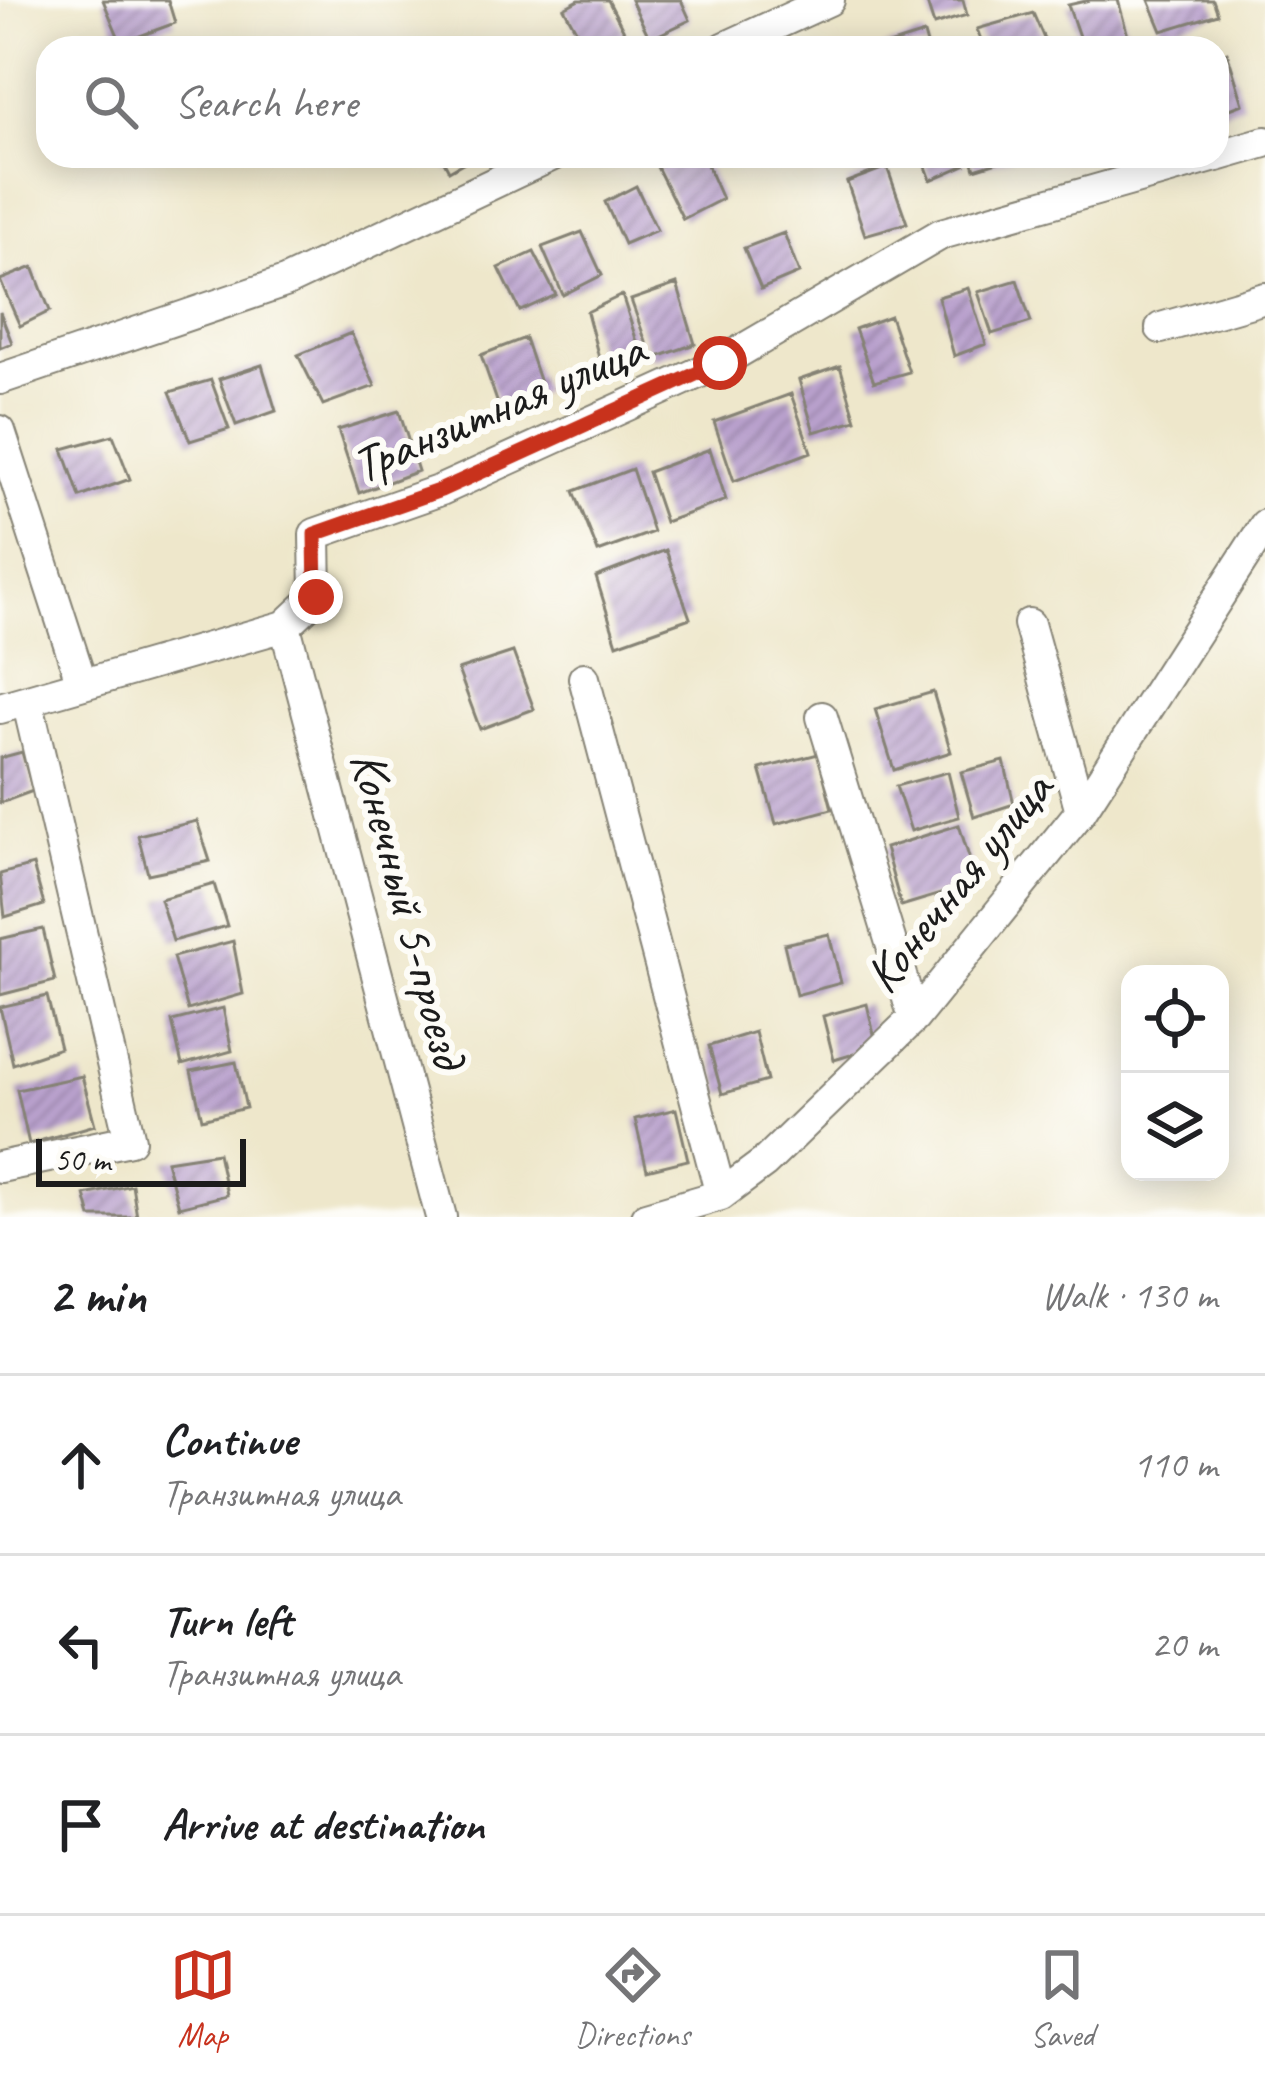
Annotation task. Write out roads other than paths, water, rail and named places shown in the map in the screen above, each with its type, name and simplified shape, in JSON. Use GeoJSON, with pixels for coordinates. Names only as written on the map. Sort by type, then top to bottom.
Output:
{"type":"FeatureCollection","features":[{"type":"Feature","properties":{"kind":"street"},"geometry":{"type":"LineString","coordinates":[[750,36],[829,0]]}},
{"type":"Feature","properties":{"kind":"street","name":"Транзитная улица"},"geometry":{"type":"LineString","coordinates":[[1229,152],[1265,142]]}},
{"type":"Feature","properties":{"kind":"street"},"geometry":{"type":"LineString","coordinates":[[0,379],[285,282],[526,168]]}},
{"type":"Feature","properties":{"kind":"street","name":"Транзитная улица"},"geometry":{"type":"LineString","coordinates":[[285,626],[316,597],[315,534],[441,490],[720,363],[941,234],[1175,168]]}},
{"type":"Feature","properties":{"kind":"street"},"geometry":{"type":"LineString","coordinates":[[1161,328],[1265,298]]}},
{"type":"Feature","properties":{"kind":"street"},"geometry":{"type":"LineString","coordinates":[[0,431],[82,684]]}},
{"type":"Feature","properties":{"kind":"street","name":"Конечная улица"},"geometry":{"type":"LineString","coordinates":[[646,1217],[721,1195],[764,1162],[914,1018],[1081,811],[1265,525]]}},
{"type":"Feature","properties":{"kind":"street"},"geometry":{"type":"LineString","coordinates":[[1029,624],[1081,811]]}},
{"type":"Feature","properties":{"kind":"street"},"geometry":{"type":"LineString","coordinates":[[0,1167],[130,1140],[14,704],[285,626]]}},
{"type":"Feature","properties":{"kind":"street","name":"Конечный 5-проезд"},"geometry":{"type":"LineString","coordinates":[[285,626],[440,1217]]}},
{"type":"Feature","properties":{"kind":"street"},"geometry":{"type":"LineString","coordinates":[[584,678],[721,1195]]}},
{"type":"Feature","properties":{"kind":"street"},"geometry":{"type":"LineString","coordinates":[[822,717],[914,1018]]}}]}
